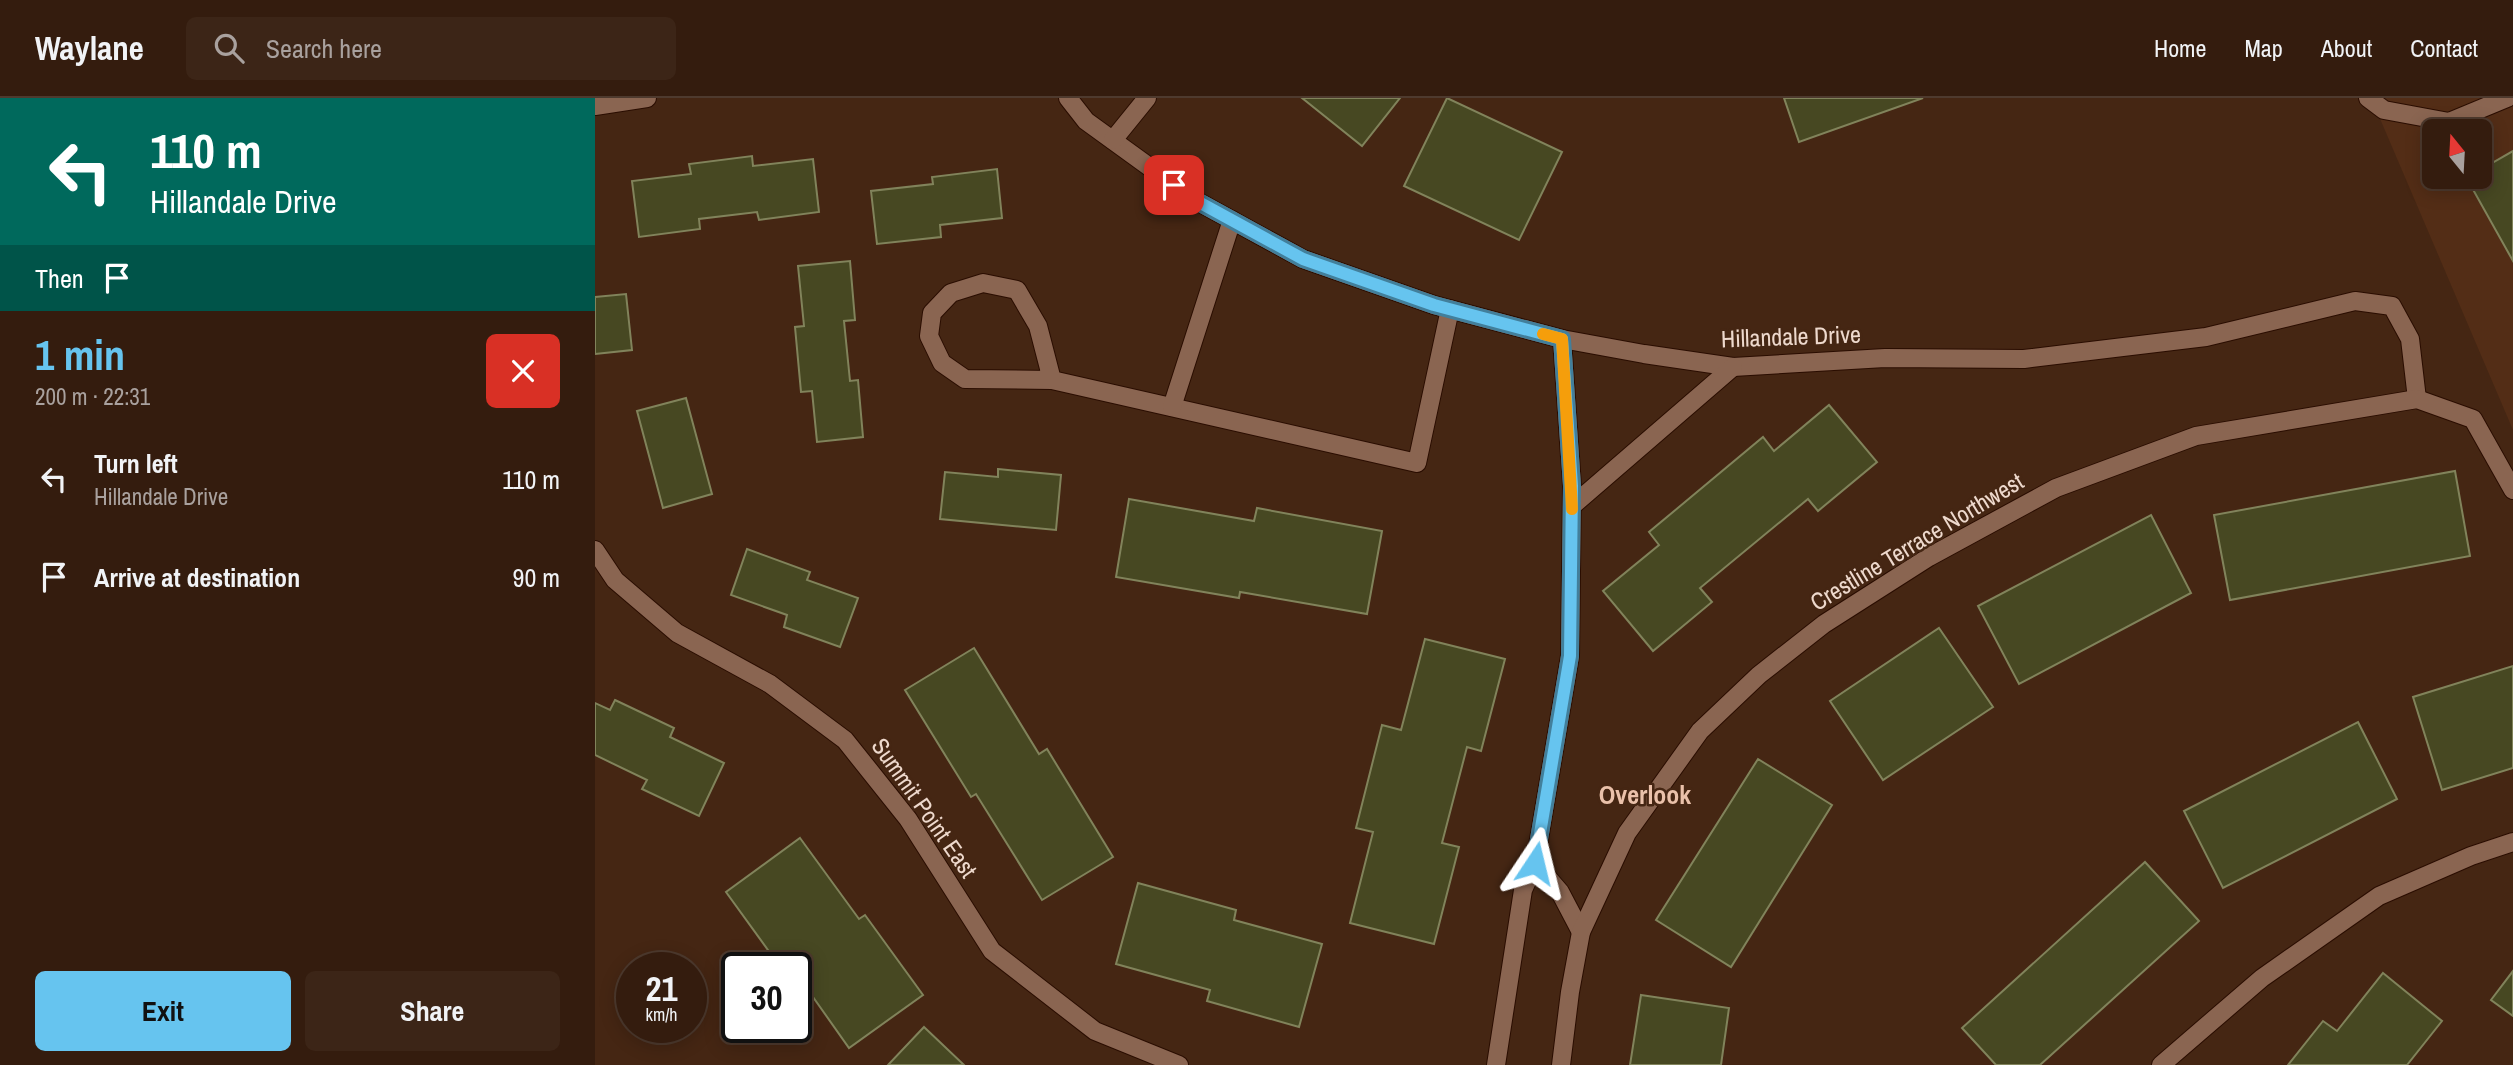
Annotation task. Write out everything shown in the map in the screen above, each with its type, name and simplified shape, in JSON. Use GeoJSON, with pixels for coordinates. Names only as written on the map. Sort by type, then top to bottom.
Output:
{"type":"FeatureCollection","features":[{"type":"Feature","properties":{"kind":"street"},"geometry":{"type":"LineString","coordinates":[[595,106],[647,98]]}},
{"type":"Feature","properties":{"kind":"street","name":"Hillandale Drive"},"geometry":{"type":"LineString","coordinates":[[1068,98],[1086,121],[1195,200],[1303,259],[1450,310],[1562,339],[1733,367],[1885,358],[2024,359],[2206,337],[2355,301],[2392,306],[2410,339],[2417,400]]}},
{"type":"Feature","properties":{"kind":"street"},"geometry":{"type":"LineString","coordinates":[[1113,140],[1147,98]]}},
{"type":"Feature","properties":{"kind":"street"},"geometry":{"type":"LineString","coordinates":[[2368,98],[2384,110],[2449,122],[2507,98]]}},
{"type":"Feature","properties":{"kind":"street"},"geometry":{"type":"LineString","coordinates":[[1172,407],[1232,220]]}},
{"type":"Feature","properties":{"kind":"street"},"geometry":{"type":"LineString","coordinates":[[1052,380],[1038,326],[1017,290],[983,282],[951,293],[932,313],[929,336],[942,363],[965,379],[1052,380],[1417,463],[1450,310]]}},
{"type":"Feature","properties":{"kind":"street"},"geometry":{"type":"LineString","coordinates":[[1496,1065],[1523,890],[1535,863],[1570,656],[1572,506],[1562,339]]}},
{"type":"Feature","properties":{"kind":"street"},"geometry":{"type":"LineString","coordinates":[[1572,506],[1733,367]]}},
{"type":"Feature","properties":{"kind":"street"},"geometry":{"type":"LineString","coordinates":[[2417,400],[2473,419],[2513,490]]}},
{"type":"Feature","properties":{"kind":"street","name":"Crestline Terrace Northwest"},"geometry":{"type":"LineString","coordinates":[[1562,1065],[1570,992],[1581,932],[1627,833],[1700,731],[1759,675],[1824,624],[1929,557],[2056,488],[2196,436],[2417,400]]}},
{"type":"Feature","properties":{"kind":"street","name":"Summit Point East"},"geometry":{"type":"LineString","coordinates":[[595,550],[615,580],[677,633],[770,684],[845,740],[908,819],[992,951],[1095,1031],[1179,1065]]}},
{"type":"Feature","properties":{"kind":"street"},"geometry":{"type":"LineString","coordinates":[[2161,1065],[2262,978],[2379,896],[2471,856],[2513,842]]}},
{"type":"Feature","properties":{"kind":"street"},"geometry":{"type":"LineString","coordinates":[[1535,863],[1560,891],[1581,932]]}},
{"type":"Feature","properties":{"kind":"shaded area"},"geometry":{"type":"Polygon","coordinates":[[[2370,98],[2513,98],[2513,430],[2378,114],[2370,98]]]}},
{"type":"Feature","properties":{"kind":"building"},"geometry":{"type":"Polygon","coordinates":[[[1302,98],[1400,98],[1362,146],[1302,98]]]}},
{"type":"Feature","properties":{"kind":"building"},"geometry":{"type":"Polygon","coordinates":[[[1447,98],[1562,152],[1519,240],[1404,186],[1447,98]]]}},
{"type":"Feature","properties":{"kind":"building"},"geometry":{"type":"Polygon","coordinates":[[[1784,98],[1923,98],[1799,142],[1784,98]]]}},
{"type":"Feature","properties":{"kind":"building"},"geometry":{"type":"Polygon","coordinates":[[[2513,151],[2513,261],[2473,189],[2492,189],[2492,163],[2513,151]]]}},
{"type":"Feature","properties":{"kind":"building"},"geometry":{"type":"Polygon","coordinates":[[[752,156],[753,166],[813,159],[819,212],[759,220],[757,212],[699,219],[700,229],[639,237],[632,181],[691,174],[689,164],[752,156]]]}},
{"type":"Feature","properties":{"kind":"building"},"geometry":{"type":"Polygon","coordinates":[[[997,169],[1002,218],[940,225],[941,237],[877,244],[871,191],[933,184],[932,177],[997,169]]]}},
{"type":"Feature","properties":{"kind":"building"},"geometry":{"type":"Polygon","coordinates":[[[850,261],[855,320],[844,321],[850,381],[858,380],[863,437],[817,442],[812,391],[801,392],[795,327],[804,326],[798,266],[850,261]]]}},
{"type":"Feature","properties":{"kind":"building"},"geometry":{"type":"Polygon","coordinates":[[[626,294],[632,350],[595,354],[595,297],[626,294]]]}},
{"type":"Feature","properties":{"kind":"building"},"geometry":{"type":"Polygon","coordinates":[[[686,398],[712,494],[663,508],[637,411],[686,398]]]}},
{"type":"Feature","properties":{"kind":"building"},"geometry":{"type":"Polygon","coordinates":[[[1829,405],[1877,462],[1818,511],[1808,499],[1700,588],[1712,602],[1653,651],[1603,591],[1659,545],[1649,532],[1763,437],[1774,451],[1829,405]]]}},
{"type":"Feature","properties":{"kind":"building"},"geometry":{"type":"Polygon","coordinates":[[[998,469],[1061,475],[1056,530],[940,519],[945,472],[998,477],[998,469]]]}},
{"type":"Feature","properties":{"kind":"building"},"geometry":{"type":"Polygon","coordinates":[[[2455,471],[2470,556],[2230,600],[2214,515],[2455,471]]]}},
{"type":"Feature","properties":{"kind":"building"},"geometry":{"type":"Polygon","coordinates":[[[1129,499],[1254,521],[1257,508],[1382,531],[1367,614],[1240,592],[1239,598],[1116,577],[1129,499]]]}},
{"type":"Feature","properties":{"kind":"building"},"geometry":{"type":"Polygon","coordinates":[[[2151,515],[2191,593],[2019,684],[1978,606],[2151,515]]]}},
{"type":"Feature","properties":{"kind":"building"},"geometry":{"type":"Polygon","coordinates":[[[747,549],[810,572],[807,580],[858,598],[840,647],[784,627],[787,615],[731,595],[747,549]]]}},
{"type":"Feature","properties":{"kind":"building"},"geometry":{"type":"Polygon","coordinates":[[[1939,628],[1993,707],[1883,780],[1830,701],[1939,628]]]}},
{"type":"Feature","properties":{"kind":"building"},"geometry":{"type":"Polygon","coordinates":[[[1425,639],[1505,659],[1481,751],[1467,747],[1442,843],[1459,847],[1434,944],[1350,923],[1373,832],[1356,828],[1382,725],[1401,730],[1425,639]]]}},
{"type":"Feature","properties":{"kind":"building"},"geometry":{"type":"Polygon","coordinates":[[[974,648],[1039,754],[1047,749],[1113,857],[1042,900],[976,794],[971,797],[905,690],[974,648]]]}},
{"type":"Feature","properties":{"kind":"building"},"geometry":{"type":"Polygon","coordinates":[[[2513,666],[2513,768],[2442,790],[2413,697],[2513,666]]]}},
{"type":"Feature","properties":{"kind":"building"},"geometry":{"type":"Polygon","coordinates":[[[615,700],[674,728],[670,737],[724,763],[699,816],[642,789],[647,780],[595,755],[595,703],[610,710],[615,700]]]}},
{"type":"Feature","properties":{"kind":"building"},"geometry":{"type":"Polygon","coordinates":[[[2358,722],[2397,799],[2223,888],[2184,811],[2358,722]]]}},
{"type":"Feature","properties":{"kind":"building"},"geometry":{"type":"Polygon","coordinates":[[[1758,759],[1832,805],[1731,967],[1656,920],[1758,759]]]}},
{"type":"Feature","properties":{"kind":"building"},"geometry":{"type":"Polygon","coordinates":[[[800,838],[859,919],[865,915],[923,995],[849,1048],[812,996],[812,952],[769,952],[726,892],[800,838]]]}},
{"type":"Feature","properties":{"kind":"building"},"geometry":{"type":"Polygon","coordinates":[[[2145,862],[2199,921],[2040,1065],[1996,1065],[1962,1028],[2145,862]]]}},
{"type":"Feature","properties":{"kind":"building"},"geometry":{"type":"Polygon","coordinates":[[[1138,883],[1236,910],[1234,920],[1322,944],[1299,1027],[1207,1001],[1210,990],[1116,964],[1138,883]]]}},
{"type":"Feature","properties":{"kind":"building"},"geometry":{"type":"Polygon","coordinates":[[[2513,971],[2513,1016],[2491,1000],[2513,971]]]}},
{"type":"Feature","properties":{"kind":"building"},"geometry":{"type":"Polygon","coordinates":[[[2383,973],[2442,1021],[2407,1065],[2288,1065],[2323,1021],[2337,1031],[2383,973]]]}},
{"type":"Feature","properties":{"kind":"building"},"geometry":{"type":"Polygon","coordinates":[[[1641,995],[1729,1008],[1721,1065],[1630,1065],[1641,995]]]}},
{"type":"Feature","properties":{"kind":"building"},"geometry":{"type":"Polygon","coordinates":[[[924,1027],[964,1065],[888,1065],[924,1027]]]}},
{"type":"Feature","properties":{"kind":"slow traffic"},"geometry":{"type":"LineString","coordinates":[[1543,334],[1562,339],[1572,509]]}},
{"type":"Feature","properties":{"kind":"district","name":"Overlook"},"geometry":{"type":"Point","coordinates":[1645,795]}},
{"type":"Feature","properties":{"kind":"route"},"geometry":{"type":"LineString","coordinates":[[1174,185],[1195,200],[1303,259],[1434,305],[1562,339],[1572,486],[1570,656],[1535,863]]}}]}
